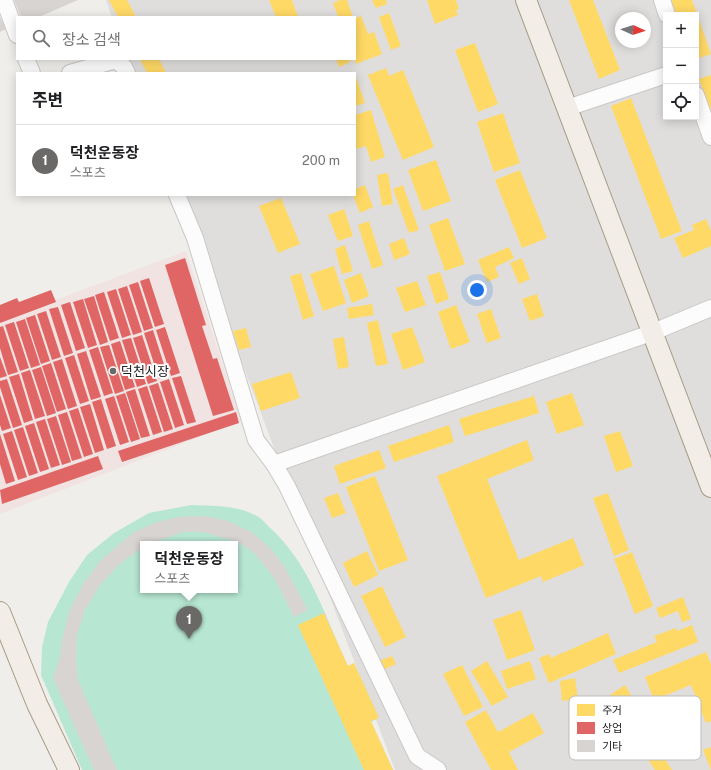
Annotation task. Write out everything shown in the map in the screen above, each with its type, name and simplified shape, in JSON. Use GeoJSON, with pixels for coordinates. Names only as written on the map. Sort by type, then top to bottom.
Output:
{"type":"FeatureCollection","features":[{"type":"Feature","properties":{"kind":"main road"},"geometry":{"type":"LineString","coordinates":[[526,0],[651,333],[711,487]]}},
{"type":"Feature","properties":{"kind":"main road"},"geometry":{"type":"LineString","coordinates":[[0,612],[37,704],[69,770]]}},
{"type":"Feature","properties":{"kind":"street"},"geometry":{"type":"LineString","coordinates":[[4,0],[16,32]]}},
{"type":"Feature","properties":{"kind":"street"},"geometry":{"type":"LineString","coordinates":[[662,0],[666,12]]}},
{"type":"Feature","properties":{"kind":"street"},"geometry":{"type":"LineString","coordinates":[[26,60],[32,72]]}},
{"type":"Feature","properties":{"kind":"street"},"geometry":{"type":"LineString","coordinates":[[74,72],[116,60],[124,67],[126,72]]}},
{"type":"Feature","properties":{"kind":"street"},"geometry":{"type":"LineString","coordinates":[[567,108],[663,75]]}},
{"type":"Feature","properties":{"kind":"street"},"geometry":{"type":"LineString","coordinates":[[699,103],[711,136]]}},
{"type":"Feature","properties":{"kind":"street"},"geometry":{"type":"LineString","coordinates":[[177,196],[194,238],[256,440],[274,464],[417,756],[438,770]]}},
{"type":"Feature","properties":{"kind":"street"},"geometry":{"type":"LineString","coordinates":[[274,464],[651,333],[711,308]]}},
{"type":"Feature","properties":{"kind":"shaded area"},"geometry":{"type":"Polygon","coordinates":[[[106,0],[711,0],[711,770],[395,770],[179,196],[356,196],[356,72],[133,72],[128,60],[356,60],[356,16],[112,16],[106,0]]]}},
{"type":"Feature","properties":{"kind":"shaded area","name":"덕천시장"},"geometry":{"type":"Polygon","coordinates":[[[186,251],[241,421],[0,514],[0,321],[186,251]]]}},
{"type":"Feature","properties":{"kind":"green space"},"geometry":{"type":"Polygon","coordinates":[[[191,505],[233,508],[249,512],[263,521],[282,540],[306,573],[348,666],[354,663],[379,718],[371,722],[393,770],[82,770],[41,675],[42,647],[48,622],[69,582],[87,555],[114,533],[149,513],[191,505]]]}},
{"type":"Feature","properties":{"kind":"building: 주거"},"geometry":{"type":"Polygon","coordinates":[[[109,0],[127,0],[135,16],[117,16],[109,0]]]}},
{"type":"Feature","properties":{"kind":"building: 주거"},"geometry":{"type":"Polygon","coordinates":[[[269,0],[292,0],[298,16],[276,16],[269,0]]]}},
{"type":"Feature","properties":{"kind":"building: 주거"},"geometry":{"type":"Polygon","coordinates":[[[340,0],[347,0],[353,16],[338,16],[333,3],[340,0]]]}},
{"type":"Feature","properties":{"kind":"building: 주거"},"geometry":{"type":"Polygon","coordinates":[[[372,0],[386,0],[387,4],[376,8],[372,0]]]}},
{"type":"Feature","properties":{"kind":"building: 주거"},"geometry":{"type":"Polygon","coordinates":[[[427,0],[456,0],[459,9],[456,10],[458,15],[435,24],[427,0]]]}},
{"type":"Feature","properties":{"kind":"building: 주거"},"geometry":{"type":"Polygon","coordinates":[[[569,0],[593,0],[620,70],[599,79],[569,0]]]}},
{"type":"Feature","properties":{"kind":"building: 주거"},"geometry":{"type":"Polygon","coordinates":[[[669,0],[692,0],[696,12],[674,12],[669,0]]]}},
{"type":"Feature","properties":{"kind":"building: 주거"},"geometry":{"type":"Polygon","coordinates":[[[389,13],[401,46],[391,50],[379,17],[389,13]]]}},
{"type":"Feature","properties":{"kind":"building: 주거"},"geometry":{"type":"Polygon","coordinates":[[[361,16],[368,34],[374,32],[382,54],[356,64],[354,60],[356,60],[356,18],[361,16]]]}},
{"type":"Feature","properties":{"kind":"building: 주거"},"geometry":{"type":"Polygon","coordinates":[[[699,20],[711,54],[699,58],[699,20]]]}},
{"type":"Feature","properties":{"kind":"building: 주거"},"geometry":{"type":"Polygon","coordinates":[[[475,43],[498,104],[478,112],[455,50],[475,43]]]}},
{"type":"Feature","properties":{"kind":"building: 주거"},"geometry":{"type":"Polygon","coordinates":[[[140,60],[160,60],[166,72],[146,72],[140,60]]]}},
{"type":"Feature","properties":{"kind":"building: 주거"},"geometry":{"type":"Polygon","coordinates":[[[336,60],[349,60],[350,62],[339,67],[336,60]]]}},
{"type":"Feature","properties":{"kind":"building: 주거"},"geometry":{"type":"Polygon","coordinates":[[[386,68],[389,76],[403,70],[434,147],[403,160],[368,75],[386,68]]]}},
{"type":"Feature","properties":{"kind":"building: 주거"},"geometry":{"type":"Polygon","coordinates":[[[711,75],[711,111],[699,79],[711,75]]]}},
{"type":"Feature","properties":{"kind":"building: 주거"},"geometry":{"type":"Polygon","coordinates":[[[356,77],[365,103],[356,106],[356,77]]]}},
{"type":"Feature","properties":{"kind":"building: 주거"},"geometry":{"type":"Polygon","coordinates":[[[631,98],[682,231],[661,239],[611,106],[631,98]]]}},
{"type":"Feature","properties":{"kind":"building: 주거"},"geometry":{"type":"Polygon","coordinates":[[[371,110],[385,157],[371,162],[366,146],[356,149],[356,115],[371,110]]]}},
{"type":"Feature","properties":{"kind":"building: 주거"},"geometry":{"type":"Polygon","coordinates":[[[503,113],[520,163],[494,172],[477,122],[503,113]]]}},
{"type":"Feature","properties":{"kind":"building: 주거"},"geometry":{"type":"Polygon","coordinates":[[[436,160],[451,201],[423,211],[408,170],[436,160]]]}},
{"type":"Feature","properties":{"kind":"building: 주거"},"geometry":{"type":"Polygon","coordinates":[[[520,170],[547,238],[522,248],[495,180],[520,170]]]}},
{"type":"Feature","properties":{"kind":"building: 주거"},"geometry":{"type":"Polygon","coordinates":[[[388,173],[393,204],[382,206],[377,175],[388,173]]]}},
{"type":"Feature","properties":{"kind":"building: 주거"},"geometry":{"type":"Polygon","coordinates":[[[365,185],[373,207],[360,213],[353,196],[356,196],[356,189],[365,185]]]}},
{"type":"Feature","properties":{"kind":"building: 주거"},"geometry":{"type":"Polygon","coordinates":[[[403,185],[419,230],[409,233],[393,189],[403,185]]]}},
{"type":"Feature","properties":{"kind":"building: 주거"},"geometry":{"type":"Polygon","coordinates":[[[281,198],[300,244],[278,253],[259,206],[281,198]]]}},
{"type":"Feature","properties":{"kind":"building: 주거"},"geometry":{"type":"Polygon","coordinates":[[[344,209],[353,236],[338,241],[328,215],[344,209]]]}},
{"type":"Feature","properties":{"kind":"building: 주거"},"geometry":{"type":"Polygon","coordinates":[[[448,218],[465,264],[445,271],[429,225],[448,218]]]}},
{"type":"Feature","properties":{"kind":"building: 주거"},"geometry":{"type":"Polygon","coordinates":[[[706,219],[711,231],[711,246],[683,258],[674,238],[694,230],[692,225],[706,219]]]}},
{"type":"Feature","properties":{"kind":"building: 주거"},"geometry":{"type":"Polygon","coordinates":[[[369,221],[383,265],[372,269],[358,225],[369,221]]]}},
{"type":"Feature","properties":{"kind":"building: 주거"},"geometry":{"type":"Polygon","coordinates":[[[404,238],[410,254],[394,260],[389,244],[404,238]]]}},
{"type":"Feature","properties":{"kind":"building: 주거"},"geometry":{"type":"Polygon","coordinates":[[[345,245],[353,271],[342,274],[335,249],[345,245]]]}},
{"type":"Feature","properties":{"kind":"building: 주거"},"geometry":{"type":"Polygon","coordinates":[[[509,247],[514,258],[495,267],[499,277],[487,282],[478,260],[509,247]]]}},
{"type":"Feature","properties":{"kind":"building: 주거"},"geometry":{"type":"Polygon","coordinates":[[[522,258],[530,279],[519,284],[510,263],[522,258]]]}},
{"type":"Feature","properties":{"kind":"building: 주거"},"geometry":{"type":"Polygon","coordinates":[[[334,266],[346,303],[323,311],[310,274],[334,266]]]}},
{"type":"Feature","properties":{"kind":"building: 주거"},"geometry":{"type":"Polygon","coordinates":[[[440,272],[449,299],[436,304],[427,276],[440,272]]]}},
{"type":"Feature","properties":{"kind":"building: 주거"},"geometry":{"type":"Polygon","coordinates":[[[301,273],[314,316],[303,320],[290,276],[301,273]]]}},
{"type":"Feature","properties":{"kind":"building: 주거"},"geometry":{"type":"Polygon","coordinates":[[[361,273],[369,296],[352,303],[344,280],[361,273]]]}},
{"type":"Feature","properties":{"kind":"building: 주거"},"geometry":{"type":"Polygon","coordinates":[[[417,281],[426,305],[405,312],[396,288],[417,281]]]}},
{"type":"Feature","properties":{"kind":"building: 주거"},"geometry":{"type":"Polygon","coordinates":[[[537,294],[544,316],[530,321],[522,299],[537,294]]]}},
{"type":"Feature","properties":{"kind":"building: 주거"},"geometry":{"type":"Polygon","coordinates":[[[372,304],[374,315],[349,319],[347,308],[372,304]]]}},
{"type":"Feature","properties":{"kind":"building: 주거"},"geometry":{"type":"Polygon","coordinates":[[[456,305],[470,342],[451,349],[438,312],[456,305]]]}},
{"type":"Feature","properties":{"kind":"building: 주거"},"geometry":{"type":"Polygon","coordinates":[[[491,309],[501,338],[487,343],[477,314],[491,309]]]}},
{"type":"Feature","properties":{"kind":"building: 주거"},"geometry":{"type":"Polygon","coordinates":[[[378,320],[388,364],[376,366],[367,323],[378,320]]]}},
{"type":"Feature","properties":{"kind":"building: 주거"},"geometry":{"type":"Polygon","coordinates":[[[412,327],[425,362],[403,370],[391,334],[412,327]]]}},
{"type":"Feature","properties":{"kind":"building: 주거"},"geometry":{"type":"Polygon","coordinates":[[[246,328],[251,347],[239,350],[233,331],[246,328]]]}},
{"type":"Feature","properties":{"kind":"building: 주거"},"geometry":{"type":"Polygon","coordinates":[[[344,337],[349,367],[338,369],[333,339],[344,337]]]}},
{"type":"Feature","properties":{"kind":"building: 주거"},"geometry":{"type":"Polygon","coordinates":[[[291,372],[300,398],[261,411],[252,384],[291,372]]]}},
{"type":"Feature","properties":{"kind":"building: 주거"},"geometry":{"type":"Polygon","coordinates":[[[572,393],[584,425],[557,434],[546,402],[572,393]]]}},
{"type":"Feature","properties":{"kind":"building: 주거"},"geometry":{"type":"Polygon","coordinates":[[[534,396],[539,413],[465,436],[459,419],[534,396]]]}},
{"type":"Feature","properties":{"kind":"building: 주거"},"geometry":{"type":"Polygon","coordinates":[[[449,425],[454,442],[394,462],[388,446],[449,425]]]}},
{"type":"Feature","properties":{"kind":"building: 주거"},"geometry":{"type":"Polygon","coordinates":[[[620,431],[633,466],[616,472],[604,436],[620,431]]]}},
{"type":"Feature","properties":{"kind":"building: 주거"},"geometry":{"type":"Polygon","coordinates":[[[527,440],[534,460],[487,479],[519,560],[573,538],[584,565],[543,582],[541,576],[486,598],[437,476],[527,440]]]}},
{"type":"Feature","properties":{"kind":"building: 주거"},"geometry":{"type":"Polygon","coordinates":[[[379,450],[386,468],[340,484],[334,466],[379,450]]]}},
{"type":"Feature","properties":{"kind":"building: 주거"},"geometry":{"type":"Polygon","coordinates":[[[375,476],[408,560],[379,571],[346,487],[375,476]]]}},
{"type":"Feature","properties":{"kind":"building: 주거"},"geometry":{"type":"Polygon","coordinates":[[[338,493],[346,513],[332,518],[324,498],[338,493]]]}},
{"type":"Feature","properties":{"kind":"building: 주거"},"geometry":{"type":"Polygon","coordinates":[[[608,493],[629,550],[614,556],[593,498],[608,493]]]}},
{"type":"Feature","properties":{"kind":"building: 주거"},"geometry":{"type":"Polygon","coordinates":[[[367,551],[378,575],[354,587],[343,563],[367,551]]]}},
{"type":"Feature","properties":{"kind":"building: 주거"},"geometry":{"type":"Polygon","coordinates":[[[632,552],[653,606],[635,614],[614,559],[632,552]]]}},
{"type":"Feature","properties":{"kind":"building: 주거"},"geometry":{"type":"Polygon","coordinates":[[[382,586],[406,637],[385,647],[361,596],[382,586]]]}},
{"type":"Feature","properties":{"kind":"building: 주거"},"geometry":{"type":"Polygon","coordinates":[[[683,597],[691,619],[682,622],[678,611],[660,618],[656,608],[683,597]]]}},
{"type":"Feature","properties":{"kind":"building: 주거"},"geometry":{"type":"Polygon","coordinates":[[[521,610],[535,650],[507,660],[493,620],[521,610]]]}},
{"type":"Feature","properties":{"kind":"building: 주거"},"geometry":{"type":"Polygon","coordinates":[[[324,613],[348,666],[354,663],[379,718],[371,721],[393,770],[364,770],[298,625],[324,613]]]}},
{"type":"Feature","properties":{"kind":"building: 주거"},"geometry":{"type":"Polygon","coordinates":[[[692,625],[698,642],[619,673],[613,660],[657,642],[654,636],[676,628],[677,631],[692,625]]]}},
{"type":"Feature","properties":{"kind":"building: 주거"},"geometry":{"type":"Polygon","coordinates":[[[608,633],[616,654],[549,683],[539,658],[549,654],[551,658],[608,633]]]}},
{"type":"Feature","properties":{"kind":"building: 주거"},"geometry":{"type":"Polygon","coordinates":[[[706,652],[711,664],[711,721],[706,723],[701,710],[701,696],[695,696],[691,685],[664,696],[652,696],[645,677],[706,652]]]}},
{"type":"Feature","properties":{"kind":"building: 주거"},"geometry":{"type":"Polygon","coordinates":[[[392,656],[396,664],[383,670],[379,661],[392,656]]]}},
{"type":"Feature","properties":{"kind":"building: 주거"},"geometry":{"type":"Polygon","coordinates":[[[487,661],[508,697],[492,706],[471,671],[487,661]]]}},
{"type":"Feature","properties":{"kind":"building: 주거"},"geometry":{"type":"Polygon","coordinates":[[[530,661],[536,679],[507,689],[501,671],[530,661]]]}},
{"type":"Feature","properties":{"kind":"building: 주거"},"geometry":{"type":"Polygon","coordinates":[[[462,665],[483,707],[464,716],[443,674],[462,665]]]}},
{"type":"Feature","properties":{"kind":"building: 주거"},"geometry":{"type":"Polygon","coordinates":[[[575,678],[578,696],[569,696],[569,700],[562,701],[560,681],[575,678]]]}},
{"type":"Feature","properties":{"kind":"building: 주거"},"geometry":{"type":"Polygon","coordinates":[[[625,685],[632,696],[611,696],[625,685]]]}},
{"type":"Feature","properties":{"kind":"building: 주거"},"geometry":{"type":"Polygon","coordinates":[[[486,710],[498,732],[533,713],[544,733],[509,752],[518,770],[491,770],[465,722],[486,710]]]}},
{"type":"Feature","properties":{"kind":"building: 주거"},"geometry":{"type":"Polygon","coordinates":[[[711,747],[711,770],[703,750],[711,747]]]}},
{"type":"Feature","properties":{"kind":"building: 주거"},"geometry":{"type":"Polygon","coordinates":[[[648,760],[666,760],[672,770],[655,770],[648,760]]]}},
{"type":"Feature","properties":{"kind":"building: 상업"},"geometry":{"type":"Polygon","coordinates":[[[185,258],[206,325],[202,326],[213,359],[217,358],[234,410],[213,416],[165,265],[185,258]]]}},
{"type":"Feature","properties":{"kind":"building: 상업"},"geometry":{"type":"Polygon","coordinates":[[[149,278],[164,324],[155,327],[140,281],[149,278]]]}},
{"type":"Feature","properties":{"kind":"building: 상업"},"geometry":{"type":"Polygon","coordinates":[[[138,282],[153,328],[144,331],[129,285],[138,282]]]}},
{"type":"Feature","properties":{"kind":"building: 상업"},"geometry":{"type":"Polygon","coordinates":[[[127,286],[142,332],[133,335],[118,289],[127,286]]]}},
{"type":"Feature","properties":{"kind":"building: 상업"},"geometry":{"type":"Polygon","coordinates":[[[116,289],[131,335],[122,338],[107,292],[116,289]]]}},
{"type":"Feature","properties":{"kind":"building: 상업"},"geometry":{"type":"Polygon","coordinates":[[[51,290],[56,302],[0,323],[0,305],[17,298],[19,302],[51,290]]]}},
{"type":"Feature","properties":{"kind":"building: 상업"},"geometry":{"type":"Polygon","coordinates":[[[104,292],[119,338],[110,341],[95,295],[104,292]]]}},
{"type":"Feature","properties":{"kind":"building: 상업"},"geometry":{"type":"Polygon","coordinates":[[[94,296],[108,342],[100,345],[84,299],[94,296]]]}},
{"type":"Feature","properties":{"kind":"building: 상업"},"geometry":{"type":"Polygon","coordinates":[[[83,299],[97,345],[88,348],[73,302],[83,299]]]}},
{"type":"Feature","properties":{"kind":"building: 상업"},"geometry":{"type":"Polygon","coordinates":[[[70,302],[85,348],[76,351],[61,305],[70,302]]]}},
{"type":"Feature","properties":{"kind":"building: 상업"},"geometry":{"type":"Polygon","coordinates":[[[58,307],[73,353],[64,356],[49,309],[58,307]]]}},
{"type":"Feature","properties":{"kind":"building: 상업"},"geometry":{"type":"Polygon","coordinates":[[[46,311],[61,357],[52,360],[37,314],[46,311]]]}},
{"type":"Feature","properties":{"kind":"building: 상업"},"geometry":{"type":"Polygon","coordinates":[[[35,315],[50,361],[41,364],[26,318],[35,315]]]}},
{"type":"Feature","properties":{"kind":"building: 상업"},"geometry":{"type":"Polygon","coordinates":[[[25,319],[40,365],[31,368],[16,322],[25,319]]]}},
{"type":"Feature","properties":{"kind":"building: 상업"},"geometry":{"type":"Polygon","coordinates":[[[14,322],[29,368],[20,371],[5,325],[14,322]]]}},
{"type":"Feature","properties":{"kind":"building: 상업"},"geometry":{"type":"Polygon","coordinates":[[[3,326],[18,372],[8,375],[0,348],[0,327],[3,326]]]}},
{"type":"Feature","properties":{"kind":"building: 상업"},"geometry":{"type":"Polygon","coordinates":[[[165,327],[180,373],[171,376],[156,330],[165,327]]]}},
{"type":"Feature","properties":{"kind":"building: 상업"},"geometry":{"type":"Polygon","coordinates":[[[153,330],[168,377],[159,379],[144,333],[153,330]]]}},
{"type":"Feature","properties":{"kind":"building: 상업"},"geometry":{"type":"Polygon","coordinates":[[[142,335],[157,381],[148,384],[133,338],[142,335]]]}},
{"type":"Feature","properties":{"kind":"building: 상업"},"geometry":{"type":"Polygon","coordinates":[[[131,338],[146,384],[137,387],[122,340],[131,338]]]}},
{"type":"Feature","properties":{"kind":"building: 상업"},"geometry":{"type":"Polygon","coordinates":[[[120,341],[135,387],[125,390],[111,344],[120,341]]]}},
{"type":"Feature","properties":{"kind":"building: 상업"},"geometry":{"type":"Polygon","coordinates":[[[109,345],[124,391],[115,394],[100,347],[109,345]]]}},
{"type":"Feature","properties":{"kind":"building: 상업"},"geometry":{"type":"Polygon","coordinates":[[[98,347],[113,393],[104,396],[89,350],[98,347]]]}},
{"type":"Feature","properties":{"kind":"building: 상업"},"geometry":{"type":"Polygon","coordinates":[[[86,351],[101,397],[91,400],[77,354],[86,351]]]}},
{"type":"Feature","properties":{"kind":"building: 상업"},"geometry":{"type":"Polygon","coordinates":[[[74,355],[89,401],[80,404],[65,358],[74,355]]]}},
{"type":"Feature","properties":{"kind":"building: 상업"},"geometry":{"type":"Polygon","coordinates":[[[0,357],[7,376],[0,378],[0,357]]]}},
{"type":"Feature","properties":{"kind":"building: 상업"},"geometry":{"type":"Polygon","coordinates":[[[62,359],[77,406],[68,409],[53,362],[62,359]]]}},
{"type":"Feature","properties":{"kind":"building: 상업"},"geometry":{"type":"Polygon","coordinates":[[[51,363],[66,409],[57,412],[42,366],[51,363]]]}},
{"type":"Feature","properties":{"kind":"building: 상업"},"geometry":{"type":"Polygon","coordinates":[[[41,367],[56,413],[47,416],[32,370],[41,367]]]}},
{"type":"Feature","properties":{"kind":"building: 상업"},"geometry":{"type":"Polygon","coordinates":[[[30,370],[45,416],[35,419],[21,373],[30,370]]]}},
{"type":"Feature","properties":{"kind":"building: 상업"},"geometry":{"type":"Polygon","coordinates":[[[19,374],[33,420],[24,423],[9,377],[19,374]]]}},
{"type":"Feature","properties":{"kind":"building: 상업"},"geometry":{"type":"Polygon","coordinates":[[[181,376],[196,422],[187,424],[172,378],[181,376]]]}},
{"type":"Feature","properties":{"kind":"building: 상업"},"geometry":{"type":"Polygon","coordinates":[[[7,379],[22,425],[13,428],[0,387],[0,381],[7,379]]]}},
{"type":"Feature","properties":{"kind":"building: 상업"},"geometry":{"type":"Polygon","coordinates":[[[169,379],[184,425],[175,428],[160,382],[169,379]]]}},
{"type":"Feature","properties":{"kind":"building: 상업"},"geometry":{"type":"Polygon","coordinates":[[[158,383],[173,429],[164,432],[149,386],[158,383]]]}},
{"type":"Feature","properties":{"kind":"building: 상업"},"geometry":{"type":"Polygon","coordinates":[[[147,386],[162,432],[153,435],[138,389],[147,386]]]}},
{"type":"Feature","properties":{"kind":"building: 상업"},"geometry":{"type":"Polygon","coordinates":[[[135,389],[150,436],[141,438],[126,392],[135,389]]]}},
{"type":"Feature","properties":{"kind":"building: 상업"},"geometry":{"type":"Polygon","coordinates":[[[125,393],[140,439],[131,442],[116,396],[125,393]]]}},
{"type":"Feature","properties":{"kind":"building: 상업"},"geometry":{"type":"Polygon","coordinates":[[[0,395],[11,428],[2,431],[0,425],[0,395]]]}},
{"type":"Feature","properties":{"kind":"building: 상업"},"geometry":{"type":"Polygon","coordinates":[[[114,396],[129,442],[120,445],[105,399],[114,396]]]}},
{"type":"Feature","properties":{"kind":"building: 상업"},"geometry":{"type":"Polygon","coordinates":[[[101,399],[116,446],[107,449],[92,402],[101,399]]]}},
{"type":"Feature","properties":{"kind":"building: 상업"},"geometry":{"type":"Polygon","coordinates":[[[90,404],[104,450],[95,453],[80,407],[90,404]]]}},
{"type":"Feature","properties":{"kind":"building: 상업"},"geometry":{"type":"Polygon","coordinates":[[[78,408],[93,454],[84,457],[69,411],[78,408]]]}},
{"type":"Feature","properties":{"kind":"building: 상업"},"geometry":{"type":"Polygon","coordinates":[[[67,412],[82,458],[72,461],[58,415],[67,412]]]}},
{"type":"Feature","properties":{"kind":"building: 상업"},"geometry":{"type":"Polygon","coordinates":[[[236,412],[239,423],[122,462],[118,451],[236,412]]]}},
{"type":"Feature","properties":{"kind":"building: 상업"},"geometry":{"type":"Polygon","coordinates":[[[56,416],[71,462],[62,465],[47,419],[56,416]]]}},
{"type":"Feature","properties":{"kind":"building: 상업"},"geometry":{"type":"Polygon","coordinates":[[[45,419],[60,465],[51,468],[36,422],[45,419]]]}},
{"type":"Feature","properties":{"kind":"building: 상업"},"geometry":{"type":"Polygon","coordinates":[[[34,423],[49,469],[40,472],[25,426],[34,423]]]}},
{"type":"Feature","properties":{"kind":"building: 상업"},"geometry":{"type":"Polygon","coordinates":[[[23,427],[38,473],[29,476],[14,430],[23,427]]]}},
{"type":"Feature","properties":{"kind":"building: 상업"},"geometry":{"type":"Polygon","coordinates":[[[12,431],[27,477],[18,480],[3,434],[12,431]]]}},
{"type":"Feature","properties":{"kind":"building: 상업"},"geometry":{"type":"Polygon","coordinates":[[[0,434],[15,481],[6,484],[0,464],[0,434]]]}},
{"type":"Feature","properties":{"kind":"building: 상업"},"geometry":{"type":"Polygon","coordinates":[[[98,456],[103,469],[2,504],[0,490],[98,456]]]}},
{"type":"Feature","properties":{"kind":"building: 기타"},"geometry":{"type":"Polygon","coordinates":[[[14,0],[78,0],[41,16],[21,16],[14,0]]]}},
{"type":"Feature","properties":{"kind":"building: 기타"},"geometry":{"type":"Polygon","coordinates":[[[0,17],[6,29],[0,32],[0,17]]]}},
{"type":"Feature","properties":{"kind":"building: 기타"},"geometry":{"type":"Polygon","coordinates":[[[206,516],[228,521],[253,533],[271,549],[284,566],[308,610],[294,617],[275,579],[254,553],[238,541],[203,532],[183,532],[158,541],[140,541],[140,549],[121,563],[100,585],[85,610],[77,635],[76,660],[78,680],[117,770],[94,770],[53,678],[60,657],[69,612],[83,584],[101,560],[134,532],[157,522],[179,517],[206,516]]]}},
{"type":"Feature","properties":{"kind":"place","name":"덕천시장"},"geometry":{"type":"Point","coordinates":[113,371]}},
{"type":"Feature","properties":{"kind":"place","name":"덕천운동장"},"geometry":{"type":"Point","coordinates":[189,639]}}]}
